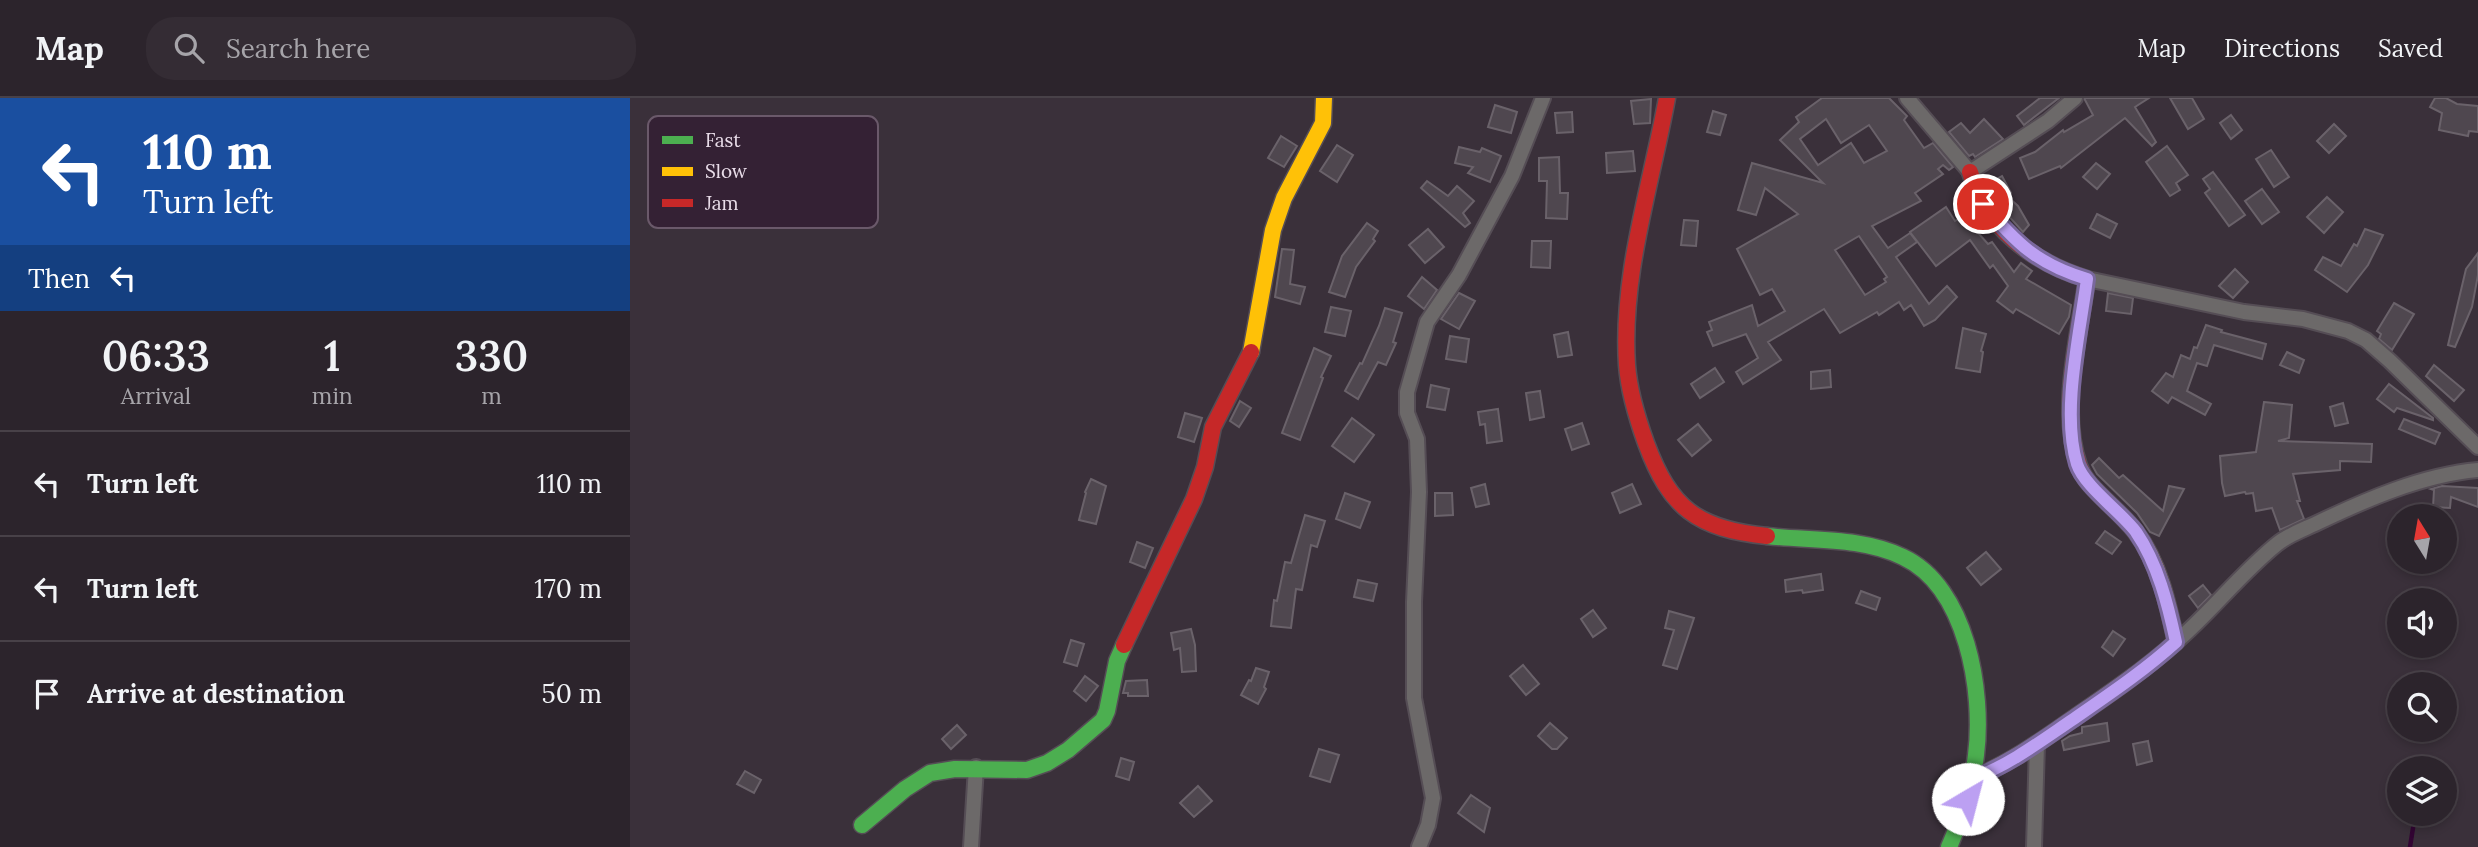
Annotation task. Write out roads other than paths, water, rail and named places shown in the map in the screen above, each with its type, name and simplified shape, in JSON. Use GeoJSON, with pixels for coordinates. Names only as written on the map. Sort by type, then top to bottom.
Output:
{"type":"FeatureCollection","features":[{"type":"Feature","properties":{"kind":"street"},"geometry":{"type":"LineString","coordinates":[[862,825],[923,776],[937,771],[976,767],[1015,770],[1043,766],[1056,759],[1103,720],[1117,661],[1194,499],[1205,467],[1213,427],[1251,354],[1273,230],[1284,198],[1323,123],[1324,98]]}},
{"type":"Feature","properties":{"kind":"street"},"geometry":{"type":"LineString","coordinates":[[1419,847],[1429,825],[1433,798],[1414,698],[1414,602],[1419,492],[1417,439],[1407,413],[1407,392],[1427,322],[1458,275],[1512,176],[1543,98]]}},
{"type":"Feature","properties":{"kind":"street"},"geometry":{"type":"LineString","coordinates":[[1667,98],[1630,275],[1626,313],[1630,388],[1644,441],[1681,506],[1698,518],[1748,534],[1771,538],[1865,545],[1895,552],[1923,569],[1945,592],[1959,623],[1973,674],[1978,742],[1974,778],[1949,847]]}},
{"type":"Feature","properties":{"kind":"street"},"geometry":{"type":"LineString","coordinates":[[1907,98],[1970,172],[1975,190],[2007,232],[2037,258],[2064,272],[2087,279],[2244,312],[2304,319],[2348,331],[2365,340],[2390,361],[2478,447]]}},
{"type":"Feature","properties":{"kind":"street"},"geometry":{"type":"LineString","coordinates":[[1970,172],[2048,121],[2075,98]]}},
{"type":"Feature","properties":{"kind":"street"},"geometry":{"type":"LineString","coordinates":[[2087,279],[2073,391],[2072,437],[2077,464],[2081,473],[2120,512],[2147,550],[2160,582],[2176,642]]}},
{"type":"Feature","properties":{"kind":"street"},"geometry":{"type":"LineString","coordinates":[[1974,778],[1992,772],[2037,744],[2150,666],[2202,620],[2278,543],[2337,513],[2384,495],[2418,483],[2478,470]]}},
{"type":"Feature","properties":{"kind":"street"},"geometry":{"type":"LineString","coordinates":[[2034,847],[2037,744]]}},
{"type":"Feature","properties":{"kind":"street"},"geometry":{"type":"LineString","coordinates":[[971,847],[976,767]]}},
{"type":"Feature","properties":{"kind":"waterway"},"geometry":{"type":"LineString","coordinates":[[2410,847],[2413,828]]}}]}
